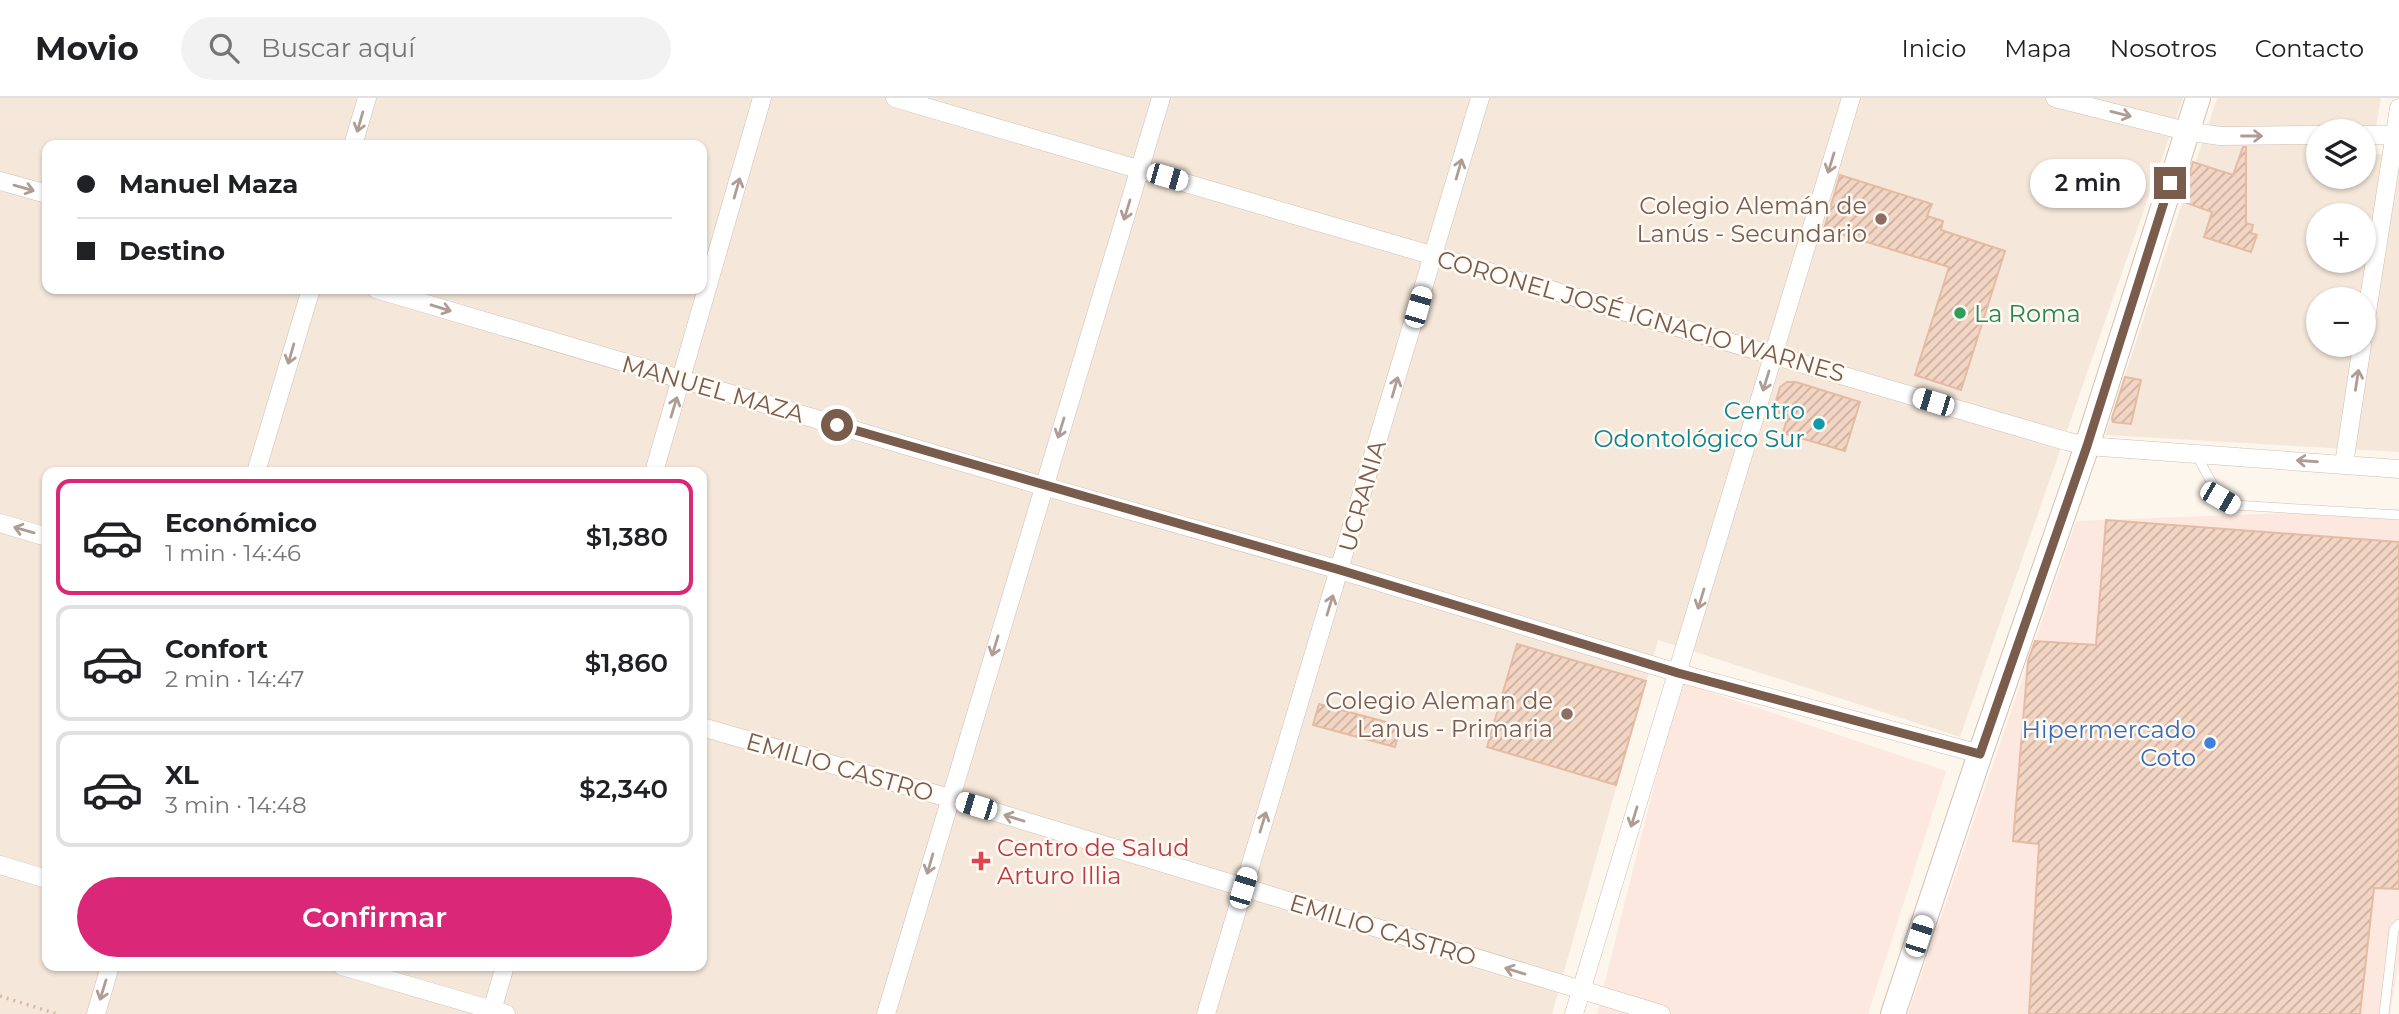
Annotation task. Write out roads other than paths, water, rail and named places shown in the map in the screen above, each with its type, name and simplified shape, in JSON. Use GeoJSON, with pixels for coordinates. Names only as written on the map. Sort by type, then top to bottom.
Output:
{"type":"FeatureCollection","features":[{"type":"Feature","properties":{"kind":"street"},"geometry":{"type":"LineString","coordinates":[[354,140],[367,98]]}},
{"type":"Feature","properties":{"kind":"street"},"geometry":{"type":"LineString","coordinates":[[707,292],[762,98]]}},
{"type":"Feature","properties":{"kind":"street","name":"CORONEL JOSÉ IGNACIO WARNES"},"geometry":{"type":"LineString","coordinates":[[895,98],[2087,446],[2399,469]]}},
{"type":"Feature","properties":{"kind":"street"},"geometry":{"type":"LineString","coordinates":[[886,1014],[1161,98]]}},
{"type":"Feature","properties":{"kind":"street","name":"UCRANIA"},"geometry":{"type":"LineString","coordinates":[[1206,1014],[1480,98]]}},
{"type":"Feature","properties":{"kind":"street"},"geometry":{"type":"LineString","coordinates":[[1574,1014],[1851,98]]}},
{"type":"Feature","properties":{"kind":"street"},"geometry":{"type":"LineString","coordinates":[[2055,98],[2186,131],[2220,136],[2306,135]]}},
{"type":"Feature","properties":{"kind":"street"},"geometry":{"type":"LineString","coordinates":[[1893,1014],[2087,446],[2198,98]]}},
{"type":"Feature","properties":{"kind":"street"},"geometry":{"type":"LineString","coordinates":[[2371,287],[2397,135],[2399,108]]}},
{"type":"Feature","properties":{"kind":"street"},"geometry":{"type":"LineString","coordinates":[[2376,135],[2397,135]]}},
{"type":"Feature","properties":{"kind":"street"},"geometry":{"type":"LineString","coordinates":[[0,181],[42,193]]}},
{"type":"Feature","properties":{"kind":"street"},"geometry":{"type":"LineString","coordinates":[[258,467],[309,294]]}},
{"type":"Feature","properties":{"kind":"street","name":"MANUEL MAZA"},"geometry":{"type":"LineString","coordinates":[[393,294],[1043,486],[1340,570],[1678,673],[1980,754]]}},
{"type":"Feature","properties":{"kind":"street"},"geometry":{"type":"LineString","coordinates":[[656,467],[706,294]]}},
{"type":"Feature","properties":{"kind":"street"},"geometry":{"type":"LineString","coordinates":[[2343,464],[2360,357]]}},
{"type":"Feature","properties":{"kind":"street"},"geometry":{"type":"LineString","coordinates":[[0,523],[42,536]]}},
{"type":"Feature","properties":{"kind":"street","name":"EMILIO CASTRO"},"geometry":{"type":"LineString","coordinates":[[707,728],[949,798],[1661,1014]]}},
{"type":"Feature","properties":{"kind":"street"},"geometry":{"type":"LineString","coordinates":[[0,865],[42,878]]}},
{"type":"Feature","properties":{"kind":"street"},"geometry":{"type":"LineString","coordinates":[[96,1014],[109,971]]}},
{"type":"Feature","properties":{"kind":"street"},"geometry":{"type":"LineString","coordinates":[[358,971],[496,1013],[504,971]]}},
{"type":"Feature","properties":{"kind":"lane"},"geometry":{"type":"LineString","coordinates":[[2196,454],[2220,498],[2234,505],[2399,515]]}},
{"type":"Feature","properties":{"kind":"lane"},"geometry":{"type":"LineString","coordinates":[[2384,1014],[2394,929],[2399,924]]}},
{"type":"Feature","properties":{"kind":"place","name":"Colegio Alemán de Lanús - Secundario"},"geometry":{"type":"Point","coordinates":[1881,219]}},
{"type":"Feature","properties":{"kind":"place","name":"La Roma"},"geometry":{"type":"Point","coordinates":[1960,313]}},
{"type":"Feature","properties":{"kind":"place","name":"Centro Odontológico Sur"},"geometry":{"type":"Point","coordinates":[1819,424]}},
{"type":"Feature","properties":{"kind":"place","name":"Colegio Aleman de Lanus - Primaria"},"geometry":{"type":"Point","coordinates":[1567,714]}},
{"type":"Feature","properties":{"kind":"place","name":"Hipermercado Coto"},"geometry":{"type":"Point","coordinates":[2210,743]}},
{"type":"Feature","properties":{"kind":"place","name":"Centro de Salud Arturo Illia"},"geometry":{"type":"Point","coordinates":[981,861]}}]}
